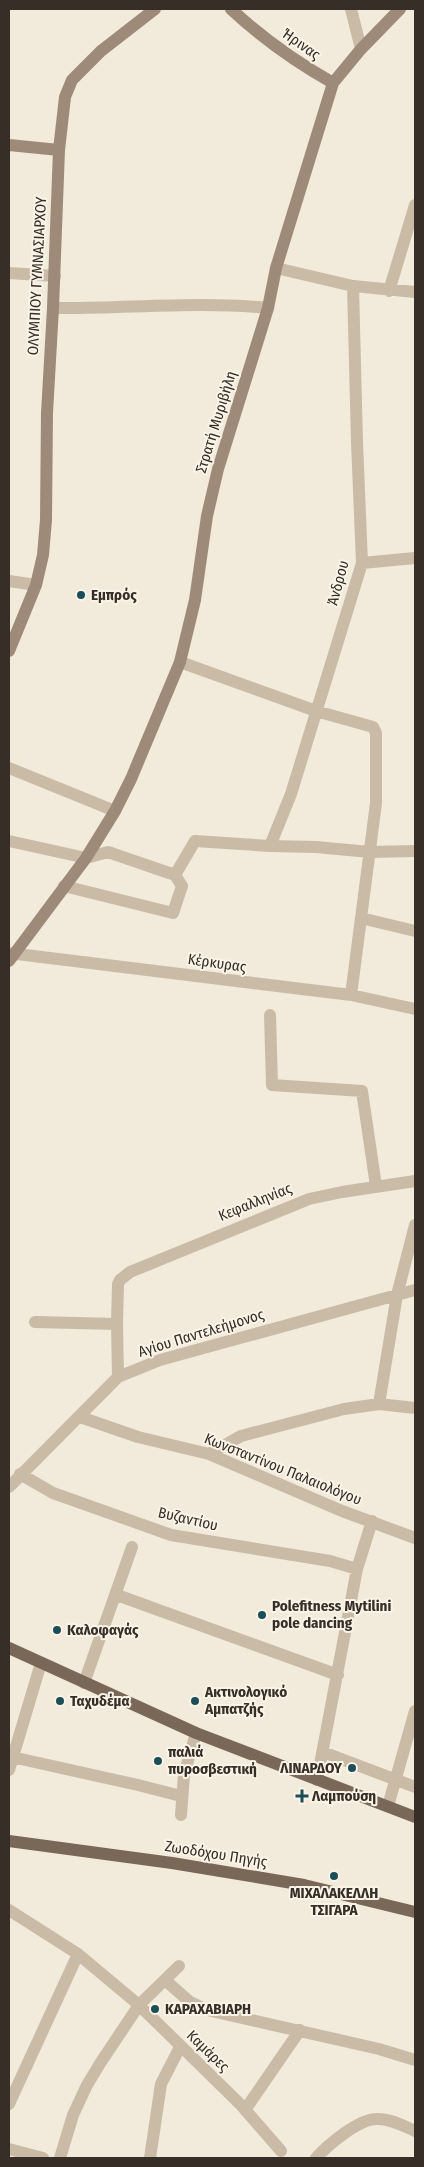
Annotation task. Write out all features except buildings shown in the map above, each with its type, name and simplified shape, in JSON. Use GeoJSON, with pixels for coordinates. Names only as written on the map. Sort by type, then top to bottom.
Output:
{"type":"FeatureCollection","features":[{"type":"Feature","properties":{"kind":"main road","name":"ΟΛΥΜΠΙΟΥ ΓΥΜΝΑΣΙΑΡΧΟΥ"},"geometry":{"type":"LineString","coordinates":[[9,651],[36,585],[43,554],[46,520],[47,413],[54,308],[59,150],[65,97],[72,80],[101,51],[155,9]]}},
{"type":"Feature","properties":{"kind":"main road","name":"Ήρινας"},"geometry":{"type":"LineString","coordinates":[[231,9],[246,24],[296,63],[333,83]]}},
{"type":"Feature","properties":{"kind":"main road","name":"Στρατή Μυριβήλη"},"geometry":{"type":"LineString","coordinates":[[11,956],[86,858],[115,811],[131,779],[180,662],[196,600],[207,516],[218,469],[268,308],[276,268],[333,83],[361,49],[400,9]]}},
{"type":"Feature","properties":{"kind":"main road"},"geometry":{"type":"LineString","coordinates":[[9,145],[59,150]]}},
{"type":"Feature","properties":{"kind":"main road"},"geometry":{"type":"LineString","coordinates":[[9,1648],[196,1733],[415,1817]]}},
{"type":"Feature","properties":{"kind":"main road","name":"Ζωοδόχου Πηγής"},"geometry":{"type":"LineString","coordinates":[[9,1841],[172,1863],[304,1885],[415,1912]]}},
{"type":"Feature","properties":{"kind":"street"},"geometry":{"type":"LineString","coordinates":[[351,9],[361,49]]}},
{"type":"Feature","properties":{"kind":"street"},"geometry":{"type":"LineString","coordinates":[[389,291],[415,205]]}},
{"type":"Feature","properties":{"kind":"street"},"geometry":{"type":"LineString","coordinates":[[276,268],[354,286],[389,291],[415,292]]}},
{"type":"Feature","properties":{"kind":"street"},"geometry":{"type":"LineString","coordinates":[[9,273],[55,276]]}},
{"type":"Feature","properties":{"kind":"street","name":"Άνδρου"},"geometry":{"type":"LineString","coordinates":[[270,846],[290,794],[362,563],[356,442],[354,286]]}},
{"type":"Feature","properties":{"kind":"street"},"geometry":{"type":"LineString","coordinates":[[54,308],[214,305],[268,308]]}},
{"type":"Feature","properties":{"kind":"street"},"geometry":{"type":"LineString","coordinates":[[362,563],[415,558]]}},
{"type":"Feature","properties":{"kind":"street"},"geometry":{"type":"LineString","coordinates":[[9,581],[36,585]]}},
{"type":"Feature","properties":{"kind":"street"},"geometry":{"type":"LineString","coordinates":[[180,662],[316,711],[373,727],[376,733],[376,803],[351,995]]}},
{"type":"Feature","properties":{"kind":"street"},"geometry":{"type":"LineString","coordinates":[[9,768],[115,811]]}},
{"type":"Feature","properties":{"kind":"street"},"geometry":{"type":"LineString","coordinates":[[9,841],[86,858],[108,852],[175,875],[182,886],[173,913],[64,886]]}},
{"type":"Feature","properties":{"kind":"street"},"geometry":{"type":"LineString","coordinates":[[175,875],[195,841],[316,847],[370,852],[415,851]]}},
{"type":"Feature","properties":{"kind":"street"},"geometry":{"type":"LineString","coordinates":[[361,918],[415,931]]}},
{"type":"Feature","properties":{"kind":"street","name":"Κέρκυρας"},"geometry":{"type":"LineString","coordinates":[[11,956],[351,995],[415,1010]]}},
{"type":"Feature","properties":{"kind":"street"},"geometry":{"type":"LineString","coordinates":[[270,1015],[272,1085],[362,1091],[376,1186]]}},
{"type":"Feature","properties":{"kind":"street","name":"Κεφαλληνίας"},"geometry":{"type":"LineString","coordinates":[[117,1324],[118,1284],[122,1278],[137,1269],[299,1202],[334,1193],[415,1181]]}},
{"type":"Feature","properties":{"kind":"street"},"geometry":{"type":"LineString","coordinates":[[379,1404],[397,1295],[415,1225]]}},
{"type":"Feature","properties":{"kind":"street","name":"Αγίου Παντελεήμονος"},"geometry":{"type":"LineString","coordinates":[[9,1487],[118,1377],[160,1360],[415,1290]]}},
{"type":"Feature","properties":{"kind":"street"},"geometry":{"type":"LineString","coordinates":[[35,1322],[117,1324],[118,1377]]}},
{"type":"Feature","properties":{"kind":"street"},"geometry":{"type":"LineString","coordinates":[[209,1454],[241,1436],[344,1409],[379,1404],[415,1408]]}},
{"type":"Feature","properties":{"kind":"street","name":"Κωνσταντίνου Παλαιολόγου"},"geometry":{"type":"LineString","coordinates":[[80,1417],[138,1438],[209,1454],[342,1511],[415,1538]]}},
{"type":"Feature","properties":{"kind":"street","name":"Βυζαντίου"},"geometry":{"type":"LineString","coordinates":[[20,1474],[53,1493],[171,1535],[330,1561],[357,1569]]}},
{"type":"Feature","properties":{"kind":"street"},"geometry":{"type":"LineString","coordinates":[[317,1780],[357,1569],[372,1521]]}},
{"type":"Feature","properties":{"kind":"street"},"geometry":{"type":"LineString","coordinates":[[84,1683],[132,1547]]}},
{"type":"Feature","properties":{"kind":"street"},"geometry":{"type":"LineString","coordinates":[[116,1595],[338,1675]]}},
{"type":"Feature","properties":{"kind":"street"},"geometry":{"type":"LineString","coordinates":[[9,1770],[41,1662]]}},
{"type":"Feature","properties":{"kind":"street"},"geometry":{"type":"LineString","coordinates":[[388,1806],[415,1711]]}},
{"type":"Feature","properties":{"kind":"street"},"geometry":{"type":"LineString","coordinates":[[181,1814],[184,1775],[196,1733]]}},
{"type":"Feature","properties":{"kind":"street"},"geometry":{"type":"LineString","coordinates":[[323,1752],[415,1787]]}},
{"type":"Feature","properties":{"kind":"street"},"geometry":{"type":"LineString","coordinates":[[12,1757],[181,1796]]}},
{"type":"Feature","properties":{"kind":"street","name":"Καμάρες"},"geometry":{"type":"LineString","coordinates":[[9,1910],[78,1954],[139,2005],[245,2110],[282,2151]]}},
{"type":"Feature","properties":{"kind":"street"},"geometry":{"type":"LineString","coordinates":[[9,2104],[78,1954]]}},
{"type":"Feature","properties":{"kind":"street"},"geometry":{"type":"LineString","coordinates":[[60,2158],[74,2115],[87,2085],[126,2021],[139,2005],[179,1966]]}},
{"type":"Feature","properties":{"kind":"street"},"geometry":{"type":"LineString","coordinates":[[165,1980],[190,2002],[208,2010],[379,2049],[415,2060]]}},
{"type":"Feature","properties":{"kind":"street"},"geometry":{"type":"LineString","coordinates":[[245,2110],[300,2030]]}},
{"type":"Feature","properties":{"kind":"street"},"geometry":{"type":"LineString","coordinates":[[150,2158],[161,2084],[180,2047]]}},
{"type":"Feature","properties":{"kind":"street"},"geometry":{"type":"LineString","coordinates":[[316,2158],[328,2146],[362,2122],[377,2118],[415,2131]]}},
{"type":"Feature","properties":{"kind":"street"},"geometry":{"type":"LineString","coordinates":[[9,2149],[42,2158]]}},
{"type":"Feature","properties":{"kind":"place","name":"Εμπρός"},"geometry":{"type":"Point","coordinates":[81,595]}},
{"type":"Feature","properties":{"kind":"place","name":"Polefitness Mytilini pole dancing"},"geometry":{"type":"Point","coordinates":[262,1615]}},
{"type":"Feature","properties":{"kind":"place","name":"Καλοφαγάς"},"geometry":{"type":"Point","coordinates":[57,1630]}},
{"type":"Feature","properties":{"kind":"place","name":"Ταχυδέμα"},"geometry":{"type":"Point","coordinates":[60,1701]}},
{"type":"Feature","properties":{"kind":"place","name":"Ακτινολογικό Αμπατζής"},"geometry":{"type":"Point","coordinates":[195,1701]}},
{"type":"Feature","properties":{"kind":"place","name":"παλιά πυροσβεστική"},"geometry":{"type":"Point","coordinates":[158,1761]}},
{"type":"Feature","properties":{"kind":"place","name":"ΛΙΝΑΡΔΟΥ"},"geometry":{"type":"Point","coordinates":[352,1768]}},
{"type":"Feature","properties":{"kind":"place","name":"Λαμπούση"},"geometry":{"type":"Point","coordinates":[302,1796]}},
{"type":"Feature","properties":{"kind":"place","name":"ΜΙΧΑΛΑΚΕΛΛΗ ΤΣΙΓΑΡΑ"},"geometry":{"type":"Point","coordinates":[334,1876]}},
{"type":"Feature","properties":{"kind":"place","name":"ΚΑΡΑΧΑΒΙΑΡΗ"},"geometry":{"type":"Point","coordinates":[155,2009]}}]}
